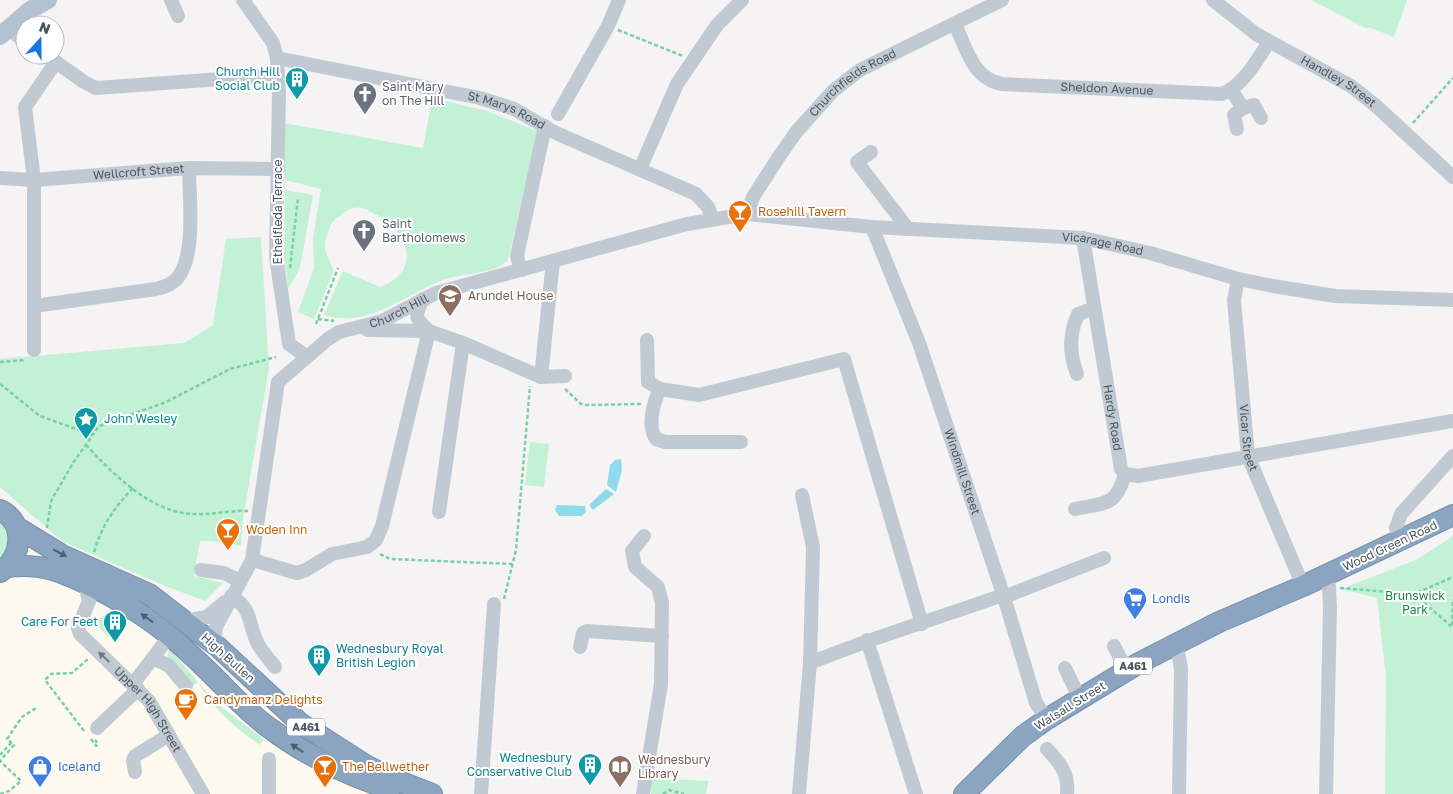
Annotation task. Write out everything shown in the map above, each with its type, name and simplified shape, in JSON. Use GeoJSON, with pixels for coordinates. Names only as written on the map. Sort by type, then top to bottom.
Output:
{"type":"FeatureCollection","features":[{"type":"Feature","properties":{"kind":"highway","name":"A461"},"geometry":{"type":"LineString","coordinates":[[1,509],[18,528]]}},
{"type":"Feature","properties":{"kind":"highway","name":"Wood Green Road"},"geometry":{"type":"LineString","coordinates":[[1328,582],[1453,515]]}},
{"type":"Feature","properties":{"kind":"highway"},"geometry":{"type":"LineString","coordinates":[[4,570],[17,549],[18,528]]}},
{"type":"Feature","properties":{"kind":"highway","name":"High Bullen"},"geometry":{"type":"LineString","coordinates":[[18,528],[62,555],[149,594],[218,647],[300,723],[367,766],[432,794]]}},
{"type":"Feature","properties":{"kind":"highway","name":"High Bullen"},"geometry":{"type":"LineString","coordinates":[[4,570],[29,564],[47,566],[125,602],[175,639],[266,726],[307,754],[374,789],[406,794]]}},
{"type":"Feature","properties":{"kind":"highway","name":"Walsall Street"},"geometry":{"type":"LineString","coordinates":[[964,794],[1023,736],[1047,718],[1127,671],[1219,622],[1304,586],[1328,582]]}},
{"type":"Feature","properties":{"kind":"highway"},"geometry":{"type":"LineString","coordinates":[[191,626],[198,645],[229,676],[248,709]]}},
{"type":"Feature","properties":{"kind":"main road"},"geometry":{"type":"LineString","coordinates":[[4,32],[30,10],[48,0]]}},
{"type":"Feature","properties":{"kind":"street"},"geometry":{"type":"LineString","coordinates":[[171,0],[178,16]]}},
{"type":"Feature","properties":{"kind":"street","name":"Ethelfleda Terrace"},"geometry":{"type":"LineString","coordinates":[[243,0],[273,42],[277,58],[278,169],[276,257],[289,344],[307,356]]}},
{"type":"Feature","properties":{"kind":"street"},"geometry":{"type":"LineString","coordinates":[[558,114],[608,26],[619,0]]}},
{"type":"Feature","properties":{"kind":"street"},"geometry":{"type":"LineString","coordinates":[[640,169],[677,84],[717,25],[742,0]]}},
{"type":"Feature","properties":{"kind":"street","name":"Churchfields Road"},"geometry":{"type":"LineString","coordinates":[[747,214],[754,196],[778,158],[797,131],[833,91],[860,70],[1002,0]]}},
{"type":"Feature","properties":{"kind":"street","name":"Handley Street"},"geometry":{"type":"LineString","coordinates":[[1213,0],[1239,22],[1269,42],[1351,86],[1405,132],[1453,177]]}},
{"type":"Feature","properties":{"kind":"street","name":"Sheldon Avenue"},"geometry":{"type":"LineString","coordinates":[[955,24],[974,66],[979,73],[994,82],[1206,95],[1222,94],[1232,90]]}},
{"type":"Feature","properties":{"kind":"street"},"geometry":{"type":"LineString","coordinates":[[1243,108],[1232,90],[1269,42]]}},
{"type":"Feature","properties":{"kind":"street","name":"St Marys Road"},"geometry":{"type":"LineString","coordinates":[[277,58],[480,98],[514,109],[546,126],[696,194],[708,208],[712,218]]}},
{"type":"Feature","properties":{"kind":"street"},"geometry":{"type":"LineString","coordinates":[[34,350],[34,180],[25,107],[47,65]]}},
{"type":"Feature","properties":{"kind":"street"},"geometry":{"type":"LineString","coordinates":[[61,65],[84,82],[96,88],[278,75]]}},
{"type":"Feature","properties":{"kind":"street"},"geometry":{"type":"LineString","coordinates":[[1238,129],[1234,115],[1243,108],[1254,105],[1262,118]]}},
{"type":"Feature","properties":{"kind":"street"},"geometry":{"type":"LineString","coordinates":[[521,270],[517,256],[546,126]]}},
{"type":"Feature","properties":{"kind":"street"},"geometry":{"type":"LineString","coordinates":[[871,152],[857,162],[908,229]]}},
{"type":"Feature","properties":{"kind":"street"},"geometry":{"type":"LineString","coordinates":[[34,306],[156,289],[169,285],[178,278],[185,266],[188,246],[189,168]]}},
{"type":"Feature","properties":{"kind":"street","name":"Wellcroft Street"},"geometry":{"type":"LineString","coordinates":[[0,178],[34,180],[189,168],[278,169]]}},
{"type":"Feature","properties":{"kind":"street","name":"Church Hill"},"geometry":{"type":"LineString","coordinates":[[218,647],[214,635],[216,627],[252,560],[278,382],[338,327],[382,321],[436,293],[712,218],[747,214]]}},
{"type":"Feature","properties":{"kind":"street","name":"Vicarage Road"},"geometry":{"type":"LineString","coordinates":[[747,214],[872,227],[1083,238],[1150,253],[1238,279],[1335,296],[1453,300]]}},
{"type":"Feature","properties":{"kind":"street","name":"Windmill Street"},"geometry":{"type":"LineString","coordinates":[[872,227],[919,344],[1004,596],[1036,703],[1047,718]]}},
{"type":"Feature","properties":{"kind":"street","name":"Hardy Road"},"geometry":{"type":"LineString","coordinates":[[1083,238],[1120,470],[1125,474]]}},
{"type":"Feature","properties":{"kind":"street"},"geometry":{"type":"LineString","coordinates":[[536,375],[553,261]]}},
{"type":"Feature","properties":{"kind":"street","name":"Vicar Street"},"geometry":{"type":"LineString","coordinates":[[1238,279],[1234,300],[1248,456],[1304,586]]}},
{"type":"Feature","properties":{"kind":"street"},"geometry":{"type":"LineString","coordinates":[[423,299],[416,313],[417,320],[429,331]]}},
{"type":"Feature","properties":{"kind":"street"},"geometry":{"type":"LineString","coordinates":[[1077,374],[1070,344],[1072,327],[1078,314],[1094,308]]}},
{"type":"Feature","properties":{"kind":"street"},"geometry":{"type":"LineString","coordinates":[[338,327],[429,331],[463,343],[536,375],[565,376]]}},
{"type":"Feature","properties":{"kind":"street"},"geometry":{"type":"LineString","coordinates":[[252,560],[297,573],[306,570],[332,554],[368,547],[376,540],[382,526],[429,331]]}},
{"type":"Feature","properties":{"kind":"street"},"geometry":{"type":"LineString","coordinates":[[647,340],[648,382],[660,389],[699,395],[844,359],[922,624]]}},
{"type":"Feature","properties":{"kind":"street"},"geometry":{"type":"LineString","coordinates":[[439,512],[463,343]]}},
{"type":"Feature","properties":{"kind":"street"},"geometry":{"type":"LineString","coordinates":[[660,389],[655,400],[653,413],[653,434],[656,440],[665,442],[741,442]]}},
{"type":"Feature","properties":{"kind":"street"},"geometry":{"type":"LineString","coordinates":[[1074,509],[1110,502],[1121,489],[1125,474],[1138,476],[1453,422]]}},
{"type":"Feature","properties":{"kind":"street"},"geometry":{"type":"LineString","coordinates":[[1401,542],[1396,528],[1401,514],[1453,456]]}},
{"type":"Feature","properties":{"kind":"street"},"geometry":{"type":"LineString","coordinates":[[800,794],[810,664],[813,548],[802,495]]}},
{"type":"Feature","properties":{"kind":"street"},"geometry":{"type":"LineString","coordinates":[[643,794],[661,684],[662,636],[662,603],[658,587],[635,567],[632,551],[644,536]]}},
{"type":"Feature","properties":{"kind":"street"},"geometry":{"type":"LineString","coordinates":[[810,664],[867,640],[922,624],[1004,596],[1104,558]]}},
{"type":"Feature","properties":{"kind":"street"},"geometry":{"type":"LineString","coordinates":[[201,570],[224,573],[240,581]]}},
{"type":"Feature","properties":{"kind":"street"},"geometry":{"type":"LineString","coordinates":[[1326,794],[1328,582]]}},
{"type":"Feature","properties":{"kind":"street","name":"Upper High Street"},"geometry":{"type":"LineString","coordinates":[[85,583],[90,601],[78,628],[80,634],[149,701],[203,794]]}},
{"type":"Feature","properties":{"kind":"street"},"geometry":{"type":"LineString","coordinates":[[231,596],[243,604],[250,618],[258,644],[275,667]]}},
{"type":"Feature","properties":{"kind":"street","name":"Church Hill"},"geometry":{"type":"LineString","coordinates":[[191,626],[214,613],[231,596]]}},
{"type":"Feature","properties":{"kind":"street"},"geometry":{"type":"LineString","coordinates":[[481,794],[499,604]]}},
{"type":"Feature","properties":{"kind":"street"},"geometry":{"type":"LineString","coordinates":[[580,646],[583,633],[587,631],[662,636]]}},
{"type":"Feature","properties":{"kind":"street"},"geometry":{"type":"LineString","coordinates":[[867,640],[916,794]]}},
{"type":"Feature","properties":{"kind":"street"},"geometry":{"type":"LineString","coordinates":[[1174,645],[1181,669],[1179,794]]}},
{"type":"Feature","properties":{"kind":"street"},"geometry":{"type":"LineString","coordinates":[[98,728],[135,686],[162,646]]}},
{"type":"Feature","properties":{"kind":"street"},"geometry":{"type":"LineString","coordinates":[[1114,646],[1127,671]]}},
{"type":"Feature","properties":{"kind":"street"},"geometry":{"type":"LineString","coordinates":[[153,658],[169,666],[186,686]]}},
{"type":"Feature","properties":{"kind":"street"},"geometry":{"type":"LineString","coordinates":[[1065,668],[1080,699]]}},
{"type":"Feature","properties":{"kind":"street"},"geometry":{"type":"LineString","coordinates":[[313,732],[325,747],[377,778],[374,789]]}},
{"type":"Feature","properties":{"kind":"street"},"geometry":{"type":"LineString","coordinates":[[135,772],[133,760],[135,756],[169,735]]}},
{"type":"Feature","properties":{"kind":"street"},"geometry":{"type":"LineString","coordinates":[[1048,749],[1067,774],[1068,794]]}},
{"type":"Feature","properties":{"kind":"street"},"geometry":{"type":"LineString","coordinates":[[269,759],[269,794]]}},
{"type":"Feature","properties":{"kind":"path"},"geometry":{"type":"LineString","coordinates":[[608,26],[693,60]]}},
{"type":"Feature","properties":{"kind":"path"},"geometry":{"type":"LineString","coordinates":[[1405,132],[1453,78]]}},
{"type":"Feature","properties":{"kind":"path"},"geometry":{"type":"LineString","coordinates":[[289,272],[292,264],[298,198]]}},
{"type":"Feature","properties":{"kind":"path"},"geometry":{"type":"LineString","coordinates":[[316,324],[338,268]]}},
{"type":"Feature","properties":{"kind":"path"},"geometry":{"type":"LineString","coordinates":[[318,319],[334,321],[338,327]]}},
{"type":"Feature","properties":{"kind":"path"},"geometry":{"type":"LineString","coordinates":[[0,362],[32,360],[34,350]]}},
{"type":"Feature","properties":{"kind":"path"},"geometry":{"type":"LineString","coordinates":[[46,530],[51,501],[99,426],[166,402],[230,369],[276,356]]}},
{"type":"Feature","properties":{"kind":"path"},"geometry":{"type":"LineString","coordinates":[[499,604],[516,550],[536,375]]}},
{"type":"Feature","properties":{"kind":"path"},"geometry":{"type":"LineString","coordinates":[[0,384],[40,416],[93,435]]}},
{"type":"Feature","properties":{"kind":"path"},"geometry":{"type":"LineString","coordinates":[[86,445],[120,480],[165,508],[193,514],[252,511]]}},
{"type":"Feature","properties":{"kind":"path"},"geometry":{"type":"LineString","coordinates":[[93,555],[101,530],[114,508],[133,488]]}},
{"type":"Feature","properties":{"kind":"path"},"geometry":{"type":"LineString","coordinates":[[368,547],[390,560],[512,564]]}},
{"type":"Feature","properties":{"kind":"path"},"geometry":{"type":"LineString","coordinates":[[1328,582],[1414,594],[1453,578]]}},
{"type":"Feature","properties":{"kind":"path"},"geometry":{"type":"LineString","coordinates":[[1414,594],[1452,627],[1453,599]]}},
{"type":"Feature","properties":{"kind":"path"},"geometry":{"type":"LineString","coordinates":[[89,658],[72,673],[51,674],[44,680],[96,746],[98,744],[92,736],[98,728]]}},
{"type":"Feature","properties":{"kind":"path"},"geometry":{"type":"LineString","coordinates":[[0,794],[9,791],[21,781],[0,761],[14,745],[7,739],[22,717],[36,708]]}},
{"type":"Feature","properties":{"kind":"path"},"geometry":{"type":"LineString","coordinates":[[0,755],[11,742]]}},
{"type":"Feature","properties":{"kind":"path"},"geometry":{"type":"LineString","coordinates":[[663,794],[669,790],[684,794]]}},
{"type":"Feature","properties":{"kind":"shaded area"},"geometry":{"type":"Polygon","coordinates":[[[18,538],[139,597],[195,639],[198,645],[229,676],[302,738],[422,794],[0,794],[0,572],[18,538]]]}},
{"type":"Feature","properties":{"kind":"green space"},"geometry":{"type":"Polygon","coordinates":[[[1311,0],[1407,0],[1394,37],[1369,27],[1367,29],[1311,0]]]}},
{"type":"Feature","properties":{"kind":"green space"},"geometry":{"type":"Polygon","coordinates":[[[432,98],[487,111],[538,131],[508,260],[503,265],[488,271],[443,280],[371,314],[356,318],[324,315],[343,271],[380,287],[394,280],[402,271],[406,261],[403,240],[387,221],[363,208],[352,208],[334,220],[327,234],[325,249],[334,270],[314,319],[298,312],[314,268],[313,238],[321,189],[285,180],[284,123],[423,148],[432,98]]]}},
{"type":"Feature","properties":{"kind":"green space"},"geometry":{"type":"Polygon","coordinates":[[[285,190],[313,195],[300,268],[288,289],[284,259],[285,190]]]}},
{"type":"Feature","properties":{"kind":"green space"},"geometry":{"type":"Polygon","coordinates":[[[261,237],[269,368],[243,519],[241,546],[200,541],[194,576],[223,583],[205,601],[158,583],[62,541],[0,487],[0,359],[184,343],[213,325],[226,239],[261,237]]]}},
{"type":"Feature","properties":{"kind":"green space"},"geometry":{"type":"Polygon","coordinates":[[[530,442],[549,444],[544,487],[525,485],[530,442]]]}},
{"type":"Feature","properties":{"kind":"green space"},"geometry":{"type":"Polygon","coordinates":[[[0,519],[13,543],[0,562],[0,519]]]}},
{"type":"Feature","properties":{"kind":"green space","name":"Brunswick Park"},"geometry":{"type":"Polygon","coordinates":[[[1453,536],[1453,794],[1385,794],[1386,677],[1377,598],[1341,589],[1418,559],[1453,536]]]}},
{"type":"Feature","properties":{"kind":"green space"},"geometry":{"type":"Polygon","coordinates":[[[112,608],[127,617],[107,636],[95,623],[112,608]]]}},
{"type":"Feature","properties":{"kind":"green space"},"geometry":{"type":"Polygon","coordinates":[[[170,649],[216,703],[264,739],[260,745],[225,717],[210,701],[198,682],[190,688],[177,675],[168,660],[170,649]]]}},
{"type":"Feature","properties":{"kind":"green space"},"geometry":{"type":"Polygon","coordinates":[[[652,778],[708,781],[706,794],[651,794],[652,778]]]}},
{"type":"Feature","properties":{"kind":"water"},"geometry":{"type":"Polygon","coordinates":[[[621,459],[622,470],[616,492],[607,485],[610,465],[615,460],[621,459]]]}},
{"type":"Feature","properties":{"kind":"water"},"geometry":{"type":"Polygon","coordinates":[[[606,489],[614,494],[593,510],[589,505],[606,489]]]}},
{"type":"Feature","properties":{"kind":"water"},"geometry":{"type":"Polygon","coordinates":[[[557,505],[585,506],[586,512],[582,516],[559,516],[555,510],[557,505]]]}},
{"type":"Feature","properties":{"kind":"place","name":"Church Hill Social Club"},"geometry":{"type":"Point","coordinates":[297,100]}},
{"type":"Feature","properties":{"kind":"place","name":"Saint Mary on The Hill"},"geometry":{"type":"Point","coordinates":[365,115]}},
{"type":"Feature","properties":{"kind":"place","name":"Rosehill Tavern"},"geometry":{"type":"Point","coordinates":[740,233]}},
{"type":"Feature","properties":{"kind":"place","name":"Saint Bartholomews"},"geometry":{"type":"Point","coordinates":[364,252]}},
{"type":"Feature","properties":{"kind":"place","name":"Arundel House"},"geometry":{"type":"Point","coordinates":[450,317]}},
{"type":"Feature","properties":{"kind":"place","name":"John Wesley"},"geometry":{"type":"Point","coordinates":[86,440]}},
{"type":"Feature","properties":{"kind":"place","name":"Woden Inn"},"geometry":{"type":"Point","coordinates":[228,551]}},
{"type":"Feature","properties":{"kind":"place","name":"Londis"},"geometry":{"type":"Point","coordinates":[1135,620]}},
{"type":"Feature","properties":{"kind":"place","name":"Care For Feet"},"geometry":{"type":"Point","coordinates":[115,643]}},
{"type":"Feature","properties":{"kind":"place","name":"Wednesbury Royal British Legion"},"geometry":{"type":"Point","coordinates":[319,677]}},
{"type":"Feature","properties":{"kind":"place","name":"Candymanz Delights"},"geometry":{"type":"Point","coordinates":[186,721]}},
{"type":"Feature","properties":{"kind":"place","name":"Wednesbury Conservative Club"},"geometry":{"type":"Point","coordinates":[590,786]}},
{"type":"Feature","properties":{"kind":"place","name":"Iceland"},"geometry":{"type":"Point","coordinates":[40,788]}},
{"type":"Feature","properties":{"kind":"place","name":"The Bellwether"},"geometry":{"type":"Point","coordinates":[325,788]}},
{"type":"Feature","properties":{"kind":"place","name":"Wednesbury Library"},"geometry":{"type":"Point","coordinates":[620,788]}}]}
